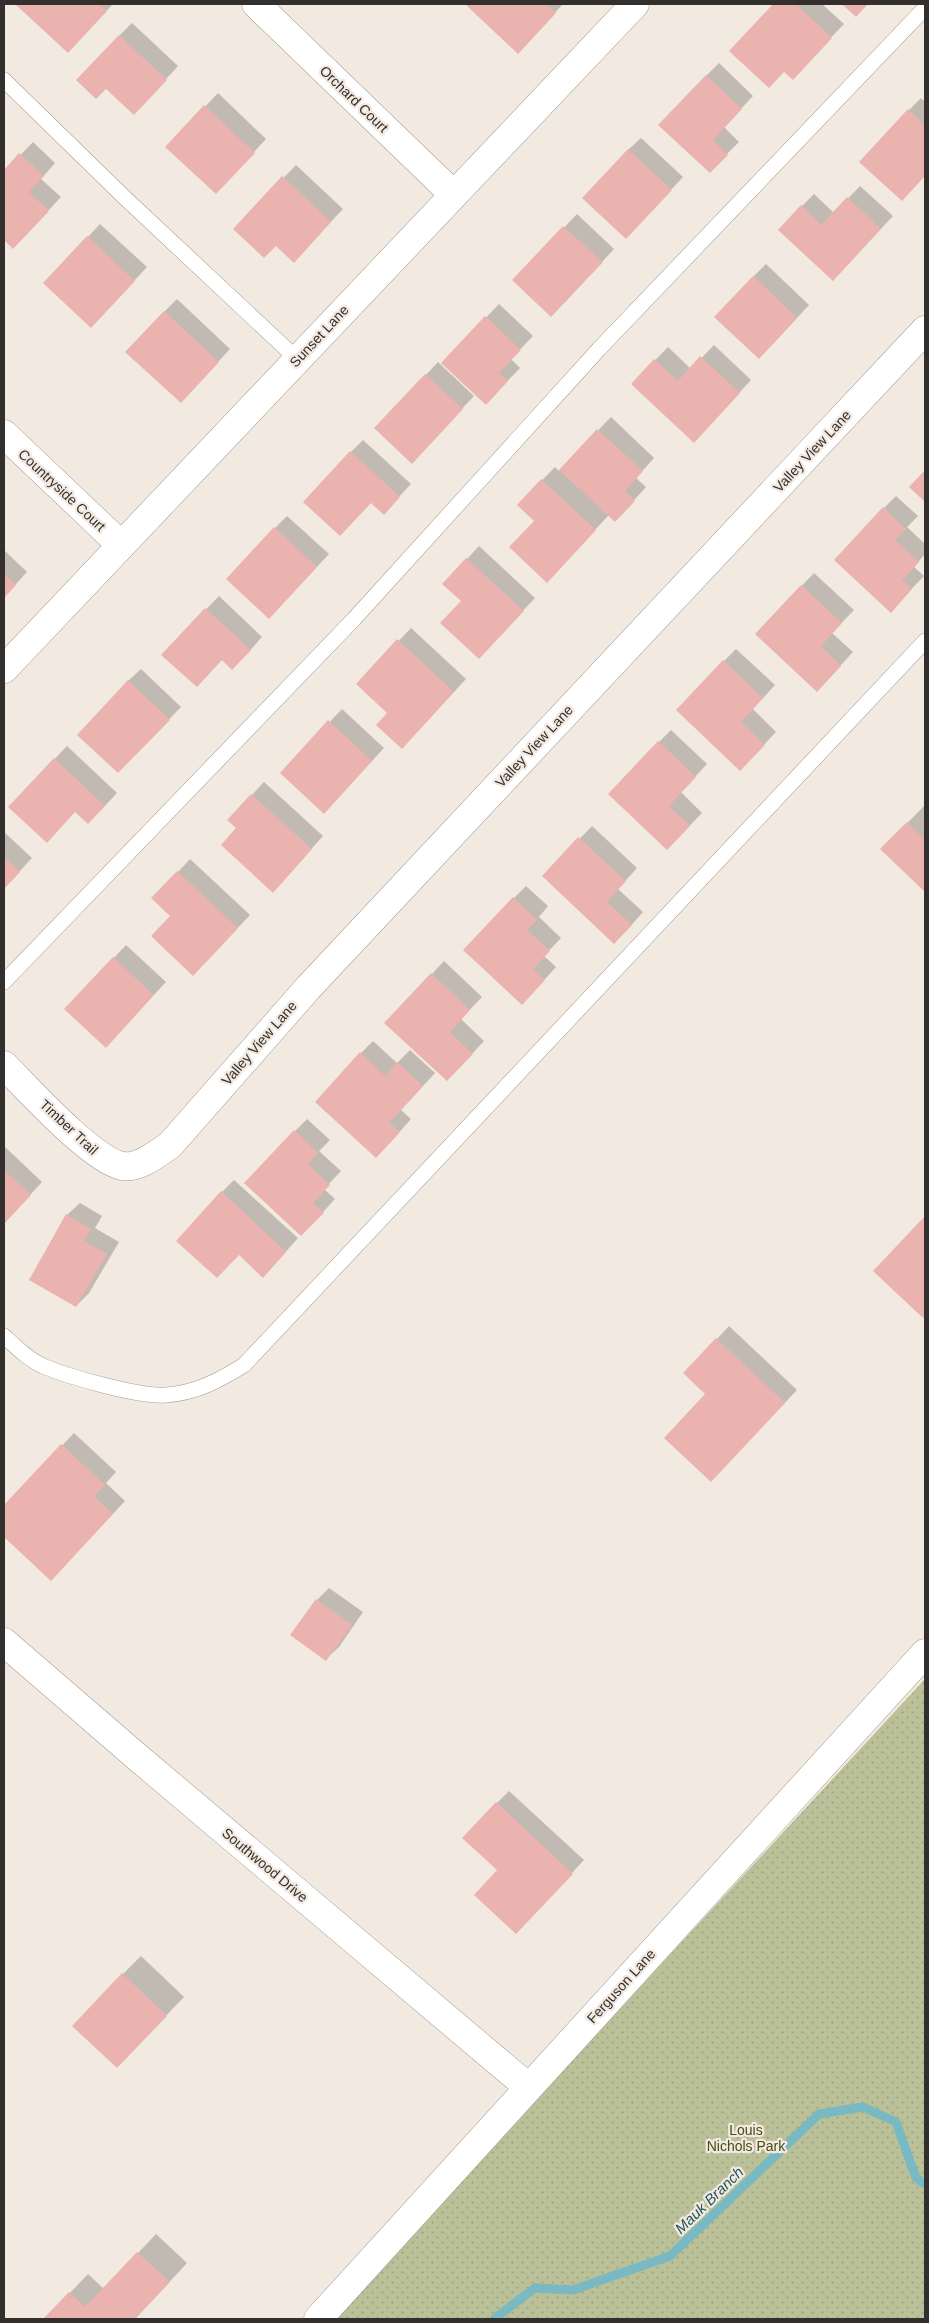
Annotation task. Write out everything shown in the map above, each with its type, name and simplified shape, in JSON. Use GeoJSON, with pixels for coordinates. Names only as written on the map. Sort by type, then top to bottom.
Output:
{"type":"FeatureCollection","features":[{"type":"Feature","properties":{"kind":"street","name":"Orchard Court"},"geometry":{"type":"LineString","coordinates":[[256,4],[453,194]]}},
{"type":"Feature","properties":{"kind":"street","name":"Sunset Lane"},"geometry":{"type":"LineString","coordinates":[[4,669],[628,6]]}},
{"type":"Feature","properties":{"kind":"street","name":"Valley View Lane"},"geometry":{"type":"LineString","coordinates":[[144,1162],[170,1145],[308,988],[925,330]]}},
{"type":"Feature","properties":{"kind":"street","name":"Countryside Court"},"geometry":{"type":"LineString","coordinates":[[4,434],[121,545]]}},
{"type":"Feature","properties":{"kind":"street","name":"Timber Trail"},"geometry":{"type":"LineString","coordinates":[[4,1065],[96,1154],[124,1166],[144,1162]]}},
{"type":"Feature","properties":{"kind":"street","name":"Southwood Drive"},"geometry":{"type":"LineString","coordinates":[[4,1642],[528,2087]]}},
{"type":"Feature","properties":{"kind":"street","name":"Ferguson Lane"},"geometry":{"type":"LineString","coordinates":[[318,2319],[925,1653]]}},
{"type":"Feature","properties":{"kind":"lane"},"geometry":{"type":"LineString","coordinates":[[4,982],[354,619],[600,349],[925,8]]}},
{"type":"Feature","properties":{"kind":"lane"},"geometry":{"type":"LineString","coordinates":[[4,80],[124,197],[297,359]]}},
{"type":"Feature","properties":{"kind":"lane"},"geometry":{"type":"LineString","coordinates":[[4,1336],[22,1353],[43,1366],[140,1393],[166,1395],[194,1390],[219,1381],[244,1365],[925,641]]}},
{"type":"Feature","properties":{"kind":"green space","name":"Louis Nichols Park"},"geometry":{"type":"Polygon","coordinates":[[[925,1679],[925,2319],[333,2319],[925,1679]]]}},
{"type":"Feature","properties":{"kind":"building"},"geometry":{"type":"Polygon","coordinates":[[[15,4],[99,4],[107,11],[68,53],[15,4]]]}},
{"type":"Feature","properties":{"kind":"building"},"geometry":{"type":"Polygon","coordinates":[[[465,4],[546,4],[556,13],[518,54],[465,4]]]}},
{"type":"Feature","properties":{"kind":"building"},"geometry":{"type":"Polygon","coordinates":[[[773,4],[796,4],[832,38],[793,80],[784,72],[769,88],[729,51],[773,4]]]}},
{"type":"Feature","properties":{"kind":"building"},"geometry":{"type":"Polygon","coordinates":[[[842,4],[868,4],[856,17],[842,4]]]}},
{"type":"Feature","properties":{"kind":"building"},"geometry":{"type":"Polygon","coordinates":[[[119,35],[167,80],[134,115],[106,89],[96,99],[76,80],[119,35]]]}},
{"type":"Feature","properties":{"kind":"building"},"geometry":{"type":"Polygon","coordinates":[[[706,75],[742,109],[713,140],[728,155],[710,173],[658,125],[706,75]]]}},
{"type":"Feature","properties":{"kind":"building"},"geometry":{"type":"Polygon","coordinates":[[[204,105],[255,153],[216,194],[165,147],[204,105]]]}},
{"type":"Feature","properties":{"kind":"building"},"geometry":{"type":"Polygon","coordinates":[[[908,109],[925,125],[925,176],[902,201],[859,162],[908,109]]]}},
{"type":"Feature","properties":{"kind":"building"},"geometry":{"type":"Polygon","coordinates":[[[628,149],[672,190],[626,239],[582,198],[628,149]]]}},
{"type":"Feature","properties":{"kind":"building"},"geometry":{"type":"Polygon","coordinates":[[[19,153],[44,176],[29,192],[49,211],[13,249],[4,240],[4,170],[19,153]]]}},
{"type":"Feature","properties":{"kind":"building"},"geometry":{"type":"Polygon","coordinates":[[[282,176],[331,222],[294,263],[276,246],[264,258],[233,229],[282,176]]]}},
{"type":"Feature","properties":{"kind":"building"},"geometry":{"type":"Polygon","coordinates":[[[847,197],[881,229],[833,281],[778,230],[801,205],[821,225],[847,197]]]}},
{"type":"Feature","properties":{"kind":"building"},"geometry":{"type":"Polygon","coordinates":[[[563,226],[603,262],[551,317],[512,280],[563,226]]]}},
{"type":"Feature","properties":{"kind":"building"},"geometry":{"type":"Polygon","coordinates":[[[87,236],[135,281],[91,328],[43,283],[87,236]]]}},
{"type":"Feature","properties":{"kind":"building"},"geometry":{"type":"Polygon","coordinates":[[[753,276],[797,318],[759,359],[714,317],[753,276]]]}},
{"type":"Feature","properties":{"kind":"building"},"geometry":{"type":"Polygon","coordinates":[[[164,311],[219,362],[181,403],[125,352],[164,311]]]}},
{"type":"Feature","properties":{"kind":"building"},"geometry":{"type":"Polygon","coordinates":[[[485,316],[521,350],[499,373],[508,381],[486,405],[441,363],[485,316]]]}},
{"type":"Feature","properties":{"kind":"building"},"geometry":{"type":"Polygon","coordinates":[[[700,356],[740,393],[694,443],[631,384],[654,359],[678,381],[700,356]]]}},
{"type":"Feature","properties":{"kind":"building"},"geometry":{"type":"Polygon","coordinates":[[[425,374],[463,409],[412,464],[374,428],[425,374]]]}},
{"type":"Feature","properties":{"kind":"building"},"geometry":{"type":"Polygon","coordinates":[[[597,429],[643,471],[625,491],[635,501],[615,522],[559,470],[597,429]]]}},
{"type":"Feature","properties":{"kind":"building"},"geometry":{"type":"Polygon","coordinates":[[[350,451],[400,497],[384,515],[371,503],[340,536],[303,502],[350,451]]]}},
{"type":"Feature","properties":{"kind":"building"},"geometry":{"type":"Polygon","coordinates":[[[925,470],[925,502],[909,487],[925,470]]]}},
{"type":"Feature","properties":{"kind":"building"},"geometry":{"type":"Polygon","coordinates":[[[541,479],[596,530],[547,583],[509,547],[534,521],[517,505],[541,479]]]}},
{"type":"Feature","properties":{"kind":"building"},"geometry":{"type":"Polygon","coordinates":[[[883,507],[906,529],[895,540],[919,562],[902,580],[912,589],[891,613],[834,560],[883,507]]]}},
{"type":"Feature","properties":{"kind":"building"},"geometry":{"type":"Polygon","coordinates":[[[274,527],[317,567],[269,619],[226,579],[274,527]]]}},
{"type":"Feature","properties":{"kind":"building"},"geometry":{"type":"Polygon","coordinates":[[[466,558],[524,611],[479,659],[440,623],[461,601],[442,584],[466,558]]]}},
{"type":"Feature","properties":{"kind":"building"},"geometry":{"type":"Polygon","coordinates":[[[4,574],[16,585],[4,598],[4,574]]]}},
{"type":"Feature","properties":{"kind":"building"},"geometry":{"type":"Polygon","coordinates":[[[801,585],[842,623],[821,646],[841,666],[817,692],[755,634],[801,585]]]}},
{"type":"Feature","properties":{"kind":"building"},"geometry":{"type":"Polygon","coordinates":[[[205,608],[251,650],[232,670],[222,660],[197,687],[161,655],[205,608]]]}},
{"type":"Feature","properties":{"kind":"building"},"geometry":{"type":"Polygon","coordinates":[[[397,639],[454,692],[402,749],[376,725],[387,713],[356,684],[397,639]]]}},
{"type":"Feature","properties":{"kind":"building"},"geometry":{"type":"Polygon","coordinates":[[[723,660],[763,698],[741,722],[765,745],[740,771],[676,710],[723,660]]]}},
{"type":"Feature","properties":{"kind":"building"},"geometry":{"type":"Polygon","coordinates":[[[128,680],[170,720],[118,773],[77,735],[128,680]]]}},
{"type":"Feature","properties":{"kind":"building"},"geometry":{"type":"Polygon","coordinates":[[[328,720],[372,761],[324,814],[280,773],[328,720]]]}},
{"type":"Feature","properties":{"kind":"building"},"geometry":{"type":"Polygon","coordinates":[[[658,741],[696,777],[669,806],[690,826],[667,850],[608,794],[658,741]]]}},
{"type":"Feature","properties":{"kind":"building"},"geometry":{"type":"Polygon","coordinates":[[[54,758],[105,806],[88,824],[75,812],[47,843],[8,807],[54,758]]]}},
{"type":"Feature","properties":{"kind":"building"},"geometry":{"type":"Polygon","coordinates":[[[251,794],[312,849],[273,893],[221,845],[236,828],[227,820],[251,794]]]}},
{"type":"Feature","properties":{"kind":"building"},"geometry":{"type":"Polygon","coordinates":[[[907,822],[925,840],[925,892],[880,849],[907,822]]]}},
{"type":"Feature","properties":{"kind":"building"},"geometry":{"type":"Polygon","coordinates":[[[578,837],[626,881],[607,902],[632,925],[614,944],[542,876],[578,837]]]}},
{"type":"Feature","properties":{"kind":"building"},"geometry":{"type":"Polygon","coordinates":[[[4,856],[20,872],[4,889],[4,856]]]}},
{"type":"Feature","properties":{"kind":"building"},"geometry":{"type":"Polygon","coordinates":[[[177,871],[238,928],[193,976],[151,936],[170,916],[151,898],[177,871]]]}},
{"type":"Feature","properties":{"kind":"building"},"geometry":{"type":"Polygon","coordinates":[[[513,897],[537,920],[527,930],[550,951],[533,969],[545,980],[522,1005],[463,950],[513,897]]]}},
{"type":"Feature","properties":{"kind":"building"},"geometry":{"type":"Polygon","coordinates":[[[113,957],[154,995],[106,1048],[64,1009],[113,957]]]}},
{"type":"Feature","properties":{"kind":"building"},"geometry":{"type":"Polygon","coordinates":[[[431,973],[470,1010],[450,1032],[473,1054],[447,1081],[384,1023],[431,973]]]}},
{"type":"Feature","properties":{"kind":"building"},"geometry":{"type":"Polygon","coordinates":[[[360,1052],[385,1076],[397,1062],[423,1086],[389,1123],[400,1132],[376,1158],[315,1102],[360,1052]]]}},
{"type":"Feature","properties":{"kind":"building"},"geometry":{"type":"Polygon","coordinates":[[[294,1130],[318,1153],[308,1164],[330,1185],[313,1203],[324,1213],[301,1236],[244,1183],[294,1130]]]}},
{"type":"Feature","properties":{"kind":"building"},"geometry":{"type":"Polygon","coordinates":[[[4,1170],[31,1195],[4,1224],[4,1170]]]}},
{"type":"Feature","properties":{"kind":"building"},"geometry":{"type":"Polygon","coordinates":[[[221,1191],[286,1252],[263,1278],[239,1255],[217,1278],[176,1241],[221,1191]]]}},
{"type":"Feature","properties":{"kind":"building"},"geometry":{"type":"Polygon","coordinates":[[[66,1214],[91,1229],[84,1241],[107,1254],[76,1307],[29,1280],[66,1214]]]}},
{"type":"Feature","properties":{"kind":"building"},"geometry":{"type":"Polygon","coordinates":[[[925,1216],[925,1316],[923,1318],[873,1271],[925,1216]]]}},
{"type":"Feature","properties":{"kind":"building"},"geometry":{"type":"Polygon","coordinates":[[[716,1338],[785,1403],[711,1482],[664,1438],[705,1394],[683,1373],[716,1338]]]}},
{"type":"Feature","properties":{"kind":"building"},"geometry":{"type":"Polygon","coordinates":[[[61,1444],[105,1485],[94,1496],[113,1514],[51,1581],[4,1537],[4,1505],[61,1444]]]}},
{"type":"Feature","properties":{"kind":"building"},"geometry":{"type":"Polygon","coordinates":[[[316,1599],[352,1625],[326,1661],[290,1635],[316,1599]]]}},
{"type":"Feature","properties":{"kind":"building"},"geometry":{"type":"Polygon","coordinates":[[[496,1802],[573,1874],[516,1934],[474,1895],[497,1870],[462,1838],[496,1802]]]}},
{"type":"Feature","properties":{"kind":"building"},"geometry":{"type":"Polygon","coordinates":[[[122,1973],[167,2016],[117,2068],[72,2026],[122,1973]]]}},
{"type":"Feature","properties":{"kind":"building"},"geometry":{"type":"Polygon","coordinates":[[[137,2252],[170,2282],[135,2319],[43,2319],[69,2292],[85,2307],[137,2252]]]}},
{"type":"Feature","properties":{"kind":"waterway","name":"Mauk Branch"},"geometry":{"type":"LineString","coordinates":[[494,2319],[535,2288],[573,2290],[670,2256],[819,2114],[863,2107],[896,2122],[916,2178],[925,2184]]}}]}
